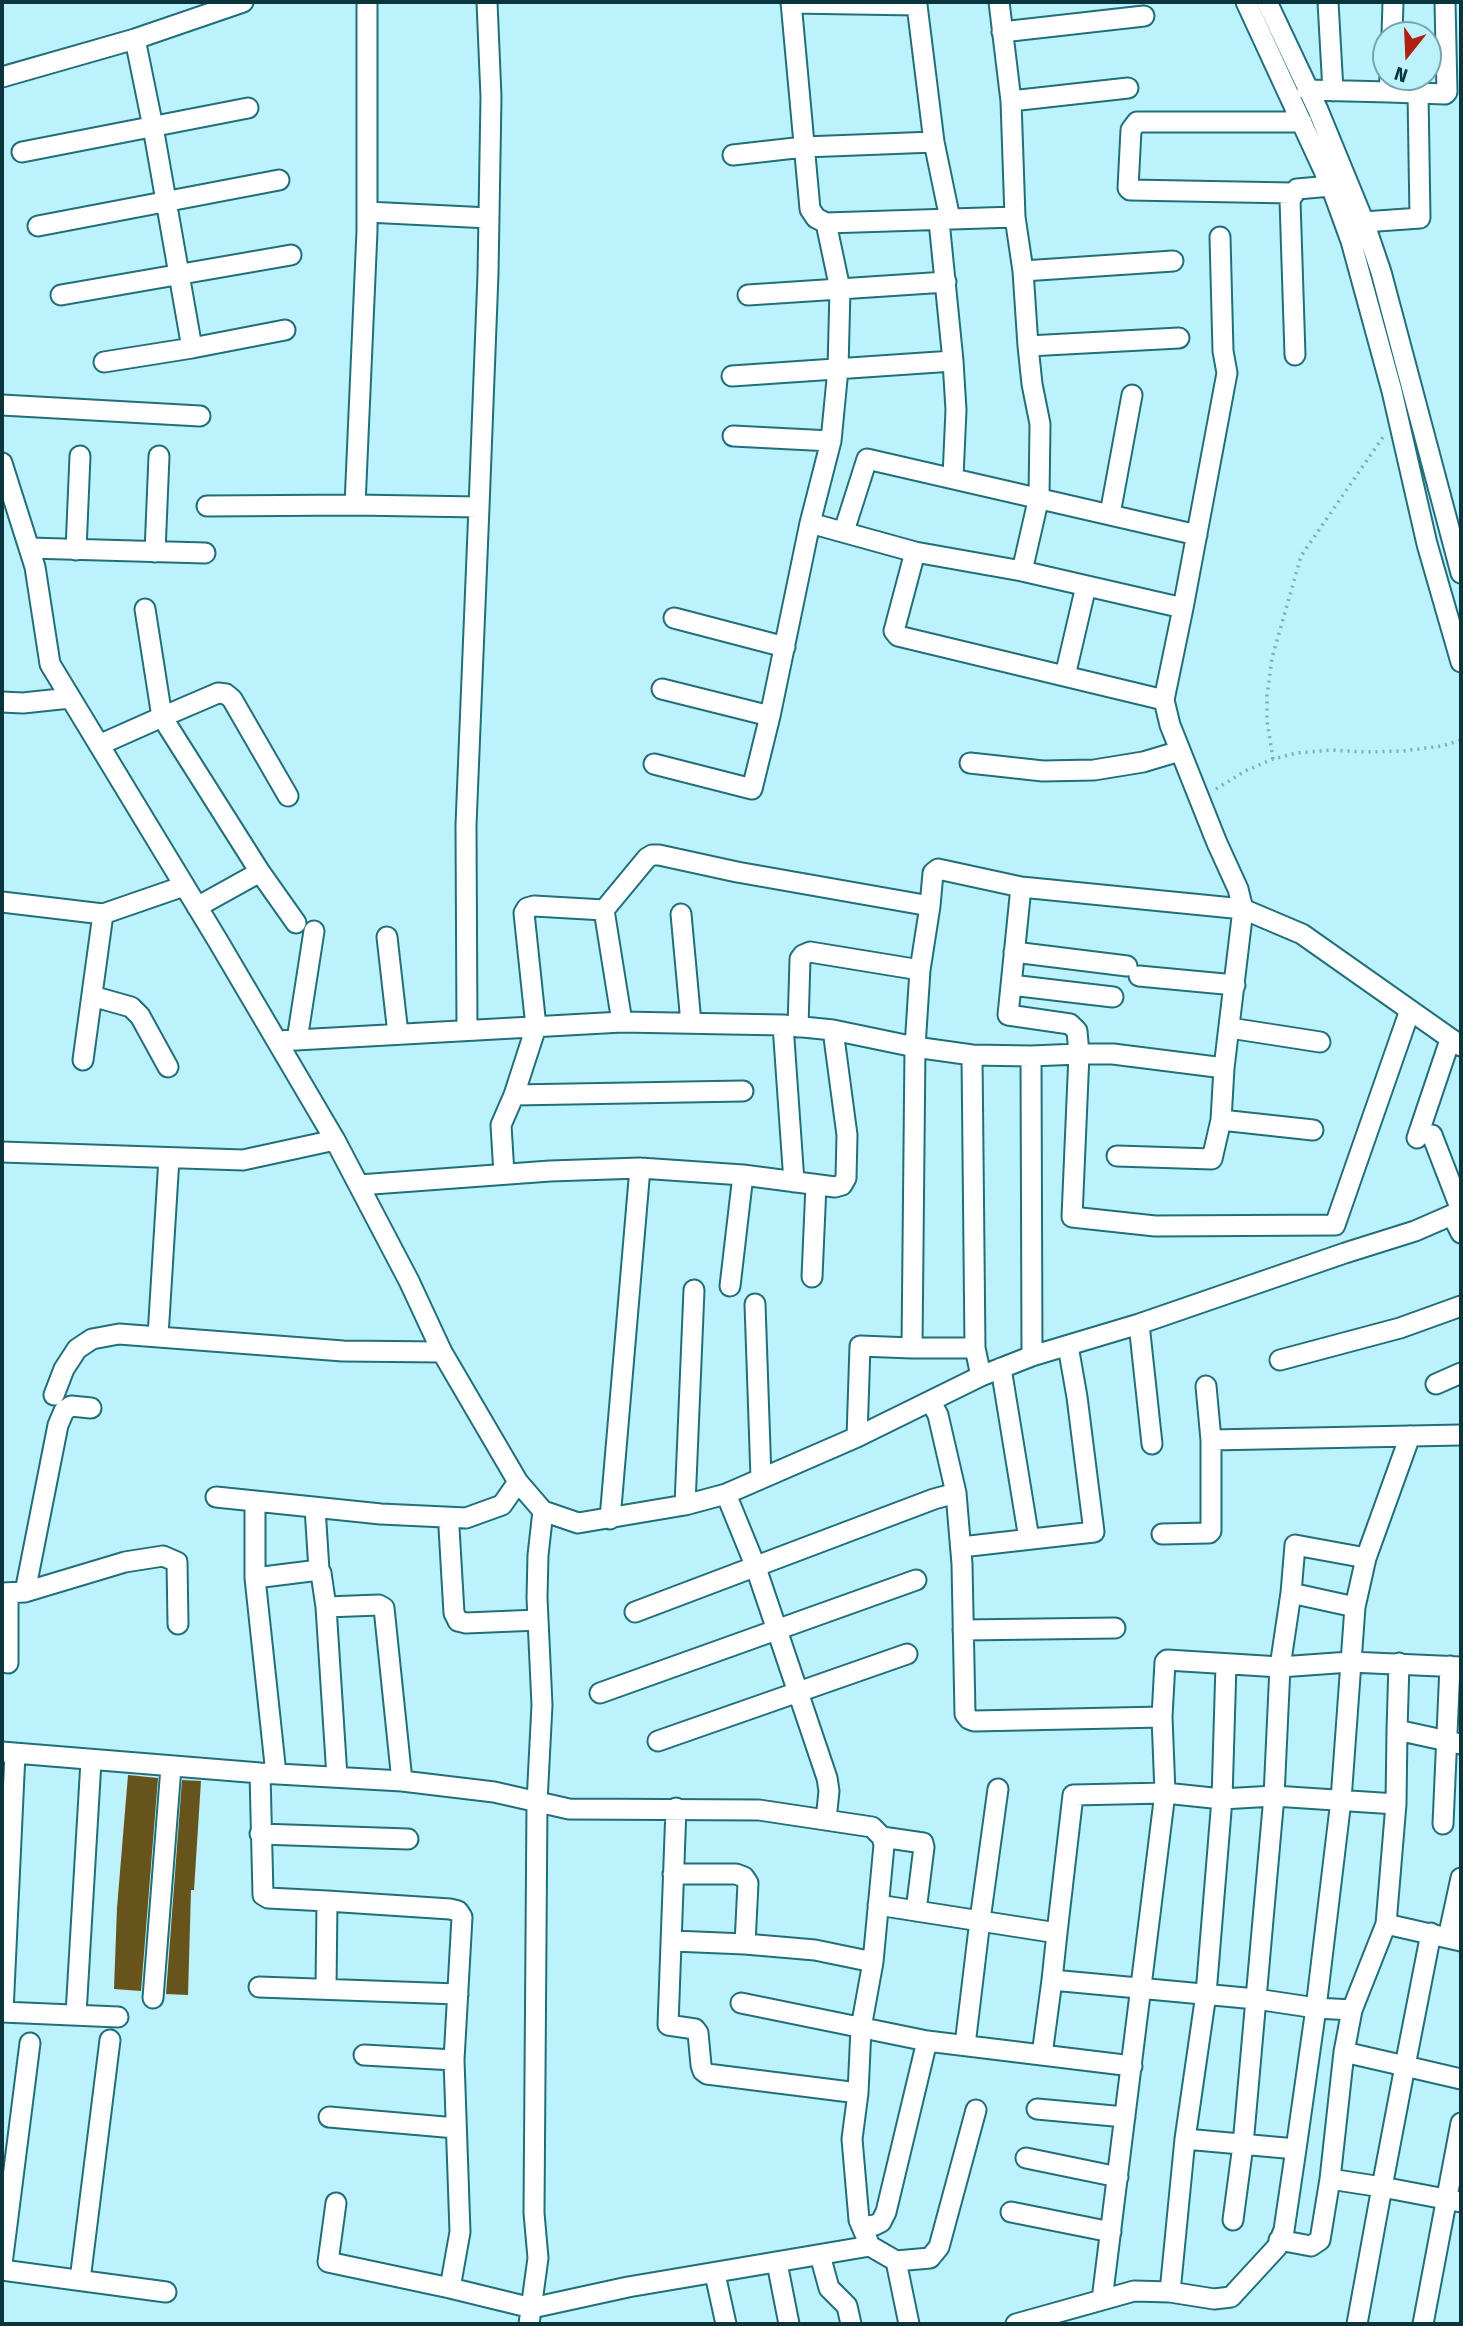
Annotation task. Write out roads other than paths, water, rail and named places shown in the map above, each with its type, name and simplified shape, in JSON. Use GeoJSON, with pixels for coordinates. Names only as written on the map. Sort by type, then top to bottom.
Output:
{"type":"FeatureCollection","features":[{"type":"Feature","properties":{"kind":"street"},"geometry":{"type":"LineString","coordinates":[[2,77],[135,39],[243,2]]}},
{"type":"Feature","properties":{"kind":"street"},"geometry":{"type":"LineString","coordinates":[[355,505],[367,212],[367,2]]}},
{"type":"Feature","properties":{"kind":"street"},"geometry":{"type":"LineString","coordinates":[[467,1030],[466,825],[489,219],[491,97],[487,2]]}},
{"type":"Feature","properties":{"kind":"street"},"geometry":{"type":"LineString","coordinates":[[953,477],[956,410],[944,220],[917,4],[791,2],[810,209],[816,218],[826,223],[944,220],[1015,217]]}},
{"type":"Feature","properties":{"kind":"street"},"geometry":{"type":"LineString","coordinates":[[999,2],[1011,101],[1015,217],[1023,271],[1031,384],[1040,424],[1039,497],[1022,571]]}},
{"type":"Feature","properties":{"kind":"street"},"geometry":{"type":"LineString","coordinates":[[1246,2],[1331,187],[1387,331],[1433,462],[1461,573]]}},
{"type":"Feature","properties":{"kind":"street"},"geometry":{"type":"LineString","coordinates":[[1266,2],[1318,110],[1364,222],[1387,331],[1398,416],[1427,544],[1461,662]]}},
{"type":"Feature","properties":{"kind":"street"},"geometry":{"type":"LineString","coordinates":[[1328,2],[1333,91]]}},
{"type":"Feature","properties":{"kind":"street"},"geometry":{"type":"LineString","coordinates":[[1393,21],[1394,2]]}},
{"type":"Feature","properties":{"kind":"street"},"geometry":{"type":"LineString","coordinates":[[1411,91],[1447,92],[1445,2]]}},
{"type":"Feature","properties":{"kind":"street"},"geometry":{"type":"LineString","coordinates":[[1002,32],[1144,16]]}},
{"type":"Feature","properties":{"kind":"street"},"geometry":{"type":"LineString","coordinates":[[135,39],[192,348]]}},
{"type":"Feature","properties":{"kind":"street"},"geometry":{"type":"LineString","coordinates":[[1307,90],[1333,91],[1372,87]]}},
{"type":"Feature","properties":{"kind":"street"},"geometry":{"type":"LineString","coordinates":[[1011,101],[1128,88]]}},
{"type":"Feature","properties":{"kind":"street"},"geometry":{"type":"LineString","coordinates":[[1364,222],[1420,218],[1418,93]]}},
{"type":"Feature","properties":{"kind":"street"},"geometry":{"type":"LineString","coordinates":[[22,152],[248,108]]}},
{"type":"Feature","properties":{"kind":"street"},"geometry":{"type":"LineString","coordinates":[[1293,193],[1130,190],[1131,130],[1137,122],[1302,122]]}},
{"type":"Feature","properties":{"kind":"street"},"geometry":{"type":"LineString","coordinates":[[733,155],[804,147],[934,142]]}},
{"type":"Feature","properties":{"kind":"street"},"geometry":{"type":"LineString","coordinates":[[38,226],[279,180]]}},
{"type":"Feature","properties":{"kind":"street"},"geometry":{"type":"LineString","coordinates":[[1295,355],[1290,200],[1297,189],[1331,187]]}},
{"type":"Feature","properties":{"kind":"street"},"geometry":{"type":"LineString","coordinates":[[367,212],[489,219]]}},
{"type":"Feature","properties":{"kind":"street"},"geometry":{"type":"LineString","coordinates":[[654,764],[752,789],[810,523],[831,441],[838,369],[840,289],[826,223]]}},
{"type":"Feature","properties":{"kind":"street"},"geometry":{"type":"LineString","coordinates":[[1117,1156],[1212,1159],[1221,1120],[1224,1068],[1243,909],[1238,889],[1170,725],[1164,699],[1227,373],[1223,351],[1220,237]]}},
{"type":"Feature","properties":{"kind":"street"},"geometry":{"type":"LineString","coordinates":[[61,295],[290,255]]}},
{"type":"Feature","properties":{"kind":"street"},"geometry":{"type":"LineString","coordinates":[[1023,271],[1173,261]]}},
{"type":"Feature","properties":{"kind":"street"},"geometry":{"type":"LineString","coordinates":[[748,295],[946,282]]}},
{"type":"Feature","properties":{"kind":"street"},"geometry":{"type":"LineString","coordinates":[[104,362],[285,331]]}},
{"type":"Feature","properties":{"kind":"street"},"geometry":{"type":"LineString","coordinates":[[1028,346],[1179,338]]}},
{"type":"Feature","properties":{"kind":"street"},"geometry":{"type":"LineString","coordinates":[[732,376],[953,361]]}},
{"type":"Feature","properties":{"kind":"street"},"geometry":{"type":"LineString","coordinates":[[1110,514],[1132,395]]}},
{"type":"Feature","properties":{"kind":"street"},"geometry":{"type":"LineString","coordinates":[[2,405],[200,415]]}},
{"type":"Feature","properties":{"kind":"street"},"geometry":{"type":"LineString","coordinates":[[733,436],[831,441]]}},
{"type":"Feature","properties":{"kind":"street"},"geometry":{"type":"LineString","coordinates":[[76,550],[80,456]]}},
{"type":"Feature","properties":{"kind":"street"},"geometry":{"type":"LineString","coordinates":[[155,552],[159,456]]}},
{"type":"Feature","properties":{"kind":"street"},"geometry":{"type":"LineString","coordinates":[[844,531],[867,459],[1197,535]]}},
{"type":"Feature","properties":{"kind":"street"},"geometry":{"type":"LineString","coordinates":[[3,473],[35,567],[50,664],[197,907],[288,1041],[442,1352],[518,1482],[543,1511],[578,1523],[610,1520],[726,1494],[857,1437],[981,1376],[1032,1356],[1139,1324],[1345,1252],[1415,1231],[1458,1212]]}},
{"type":"Feature","properties":{"kind":"street"},"geometry":{"type":"LineString","coordinates":[[207,506],[479,507]]}},
{"type":"Feature","properties":{"kind":"street"},"geometry":{"type":"LineString","coordinates":[[810,523],[915,552],[1022,571],[1183,608]]}},
{"type":"Feature","properties":{"kind":"street"},"geometry":{"type":"LineString","coordinates":[[1427,544],[1451,538]]}},
{"type":"Feature","properties":{"kind":"street"},"geometry":{"type":"LineString","coordinates":[[29,548],[205,553]]}},
{"type":"Feature","properties":{"kind":"street"},"geometry":{"type":"LineString","coordinates":[[915,552],[894,631],[898,636],[1164,699]]}},
{"type":"Feature","properties":{"kind":"street"},"geometry":{"type":"LineString","coordinates":[[1065,676],[1086,586]]}},
{"type":"Feature","properties":{"kind":"street"},"geometry":{"type":"LineString","coordinates":[[145,609],[162,717],[260,872],[296,923]]}},
{"type":"Feature","properties":{"kind":"street"},"geometry":{"type":"LineString","coordinates":[[674,618],[785,647]]}},
{"type":"Feature","properties":{"kind":"street"},"geometry":{"type":"LineString","coordinates":[[662,689],[770,716]]}},
{"type":"Feature","properties":{"kind":"street"},"geometry":{"type":"LineString","coordinates":[[99,745],[218,693],[226,694],[232,699],[288,796]]}},
{"type":"Feature","properties":{"kind":"street"},"geometry":{"type":"LineString","coordinates":[[2,702],[23,703],[70,698]]}},
{"type":"Feature","properties":{"kind":"street"},"geometry":{"type":"LineString","coordinates":[[970,763],[1043,771],[1094,770],[1143,762],[1180,751]]}},
{"type":"Feature","properties":{"kind":"street"},"geometry":{"type":"LineString","coordinates":[[622,1022],[604,910],[652,855],[930,906]]}},
{"type":"Feature","properties":{"kind":"street"},"geometry":{"type":"LineString","coordinates":[[912,1348],[915,1047],[920,970],[933,873],[938,869],[1021,887],[1243,909],[1302,934],[1348,965],[1455,1043],[1425,1136],[1458,1212],[1461,1233]]}},
{"type":"Feature","properties":{"kind":"street"},"geometry":{"type":"LineString","coordinates":[[197,907],[260,872]]}},
{"type":"Feature","properties":{"kind":"street"},"geometry":{"type":"LineString","coordinates":[[2,902],[103,914],[184,886]]}},
{"type":"Feature","properties":{"kind":"street"},"geometry":{"type":"LineString","coordinates":[[1021,887],[1008,1015],[1070,1024],[1077,1031],[1079,1054],[1072,1217],[1155,1226],[1335,1225]]}},
{"type":"Feature","properties":{"kind":"street"},"geometry":{"type":"LineString","coordinates":[[504,1174],[501,1125],[514,1095],[536,1027],[524,913],[527,908],[534,906],[604,910]]}},
{"type":"Feature","properties":{"kind":"street"},"geometry":{"type":"LineString","coordinates":[[83,1060],[103,914]]}},
{"type":"Feature","properties":{"kind":"street"},"geometry":{"type":"LineString","coordinates":[[681,914],[691,1023]]}},
{"type":"Feature","properties":{"kind":"street"},"geometry":{"type":"LineString","coordinates":[[288,1041],[314,931]]}},
{"type":"Feature","properties":{"kind":"street"},"geometry":{"type":"LineString","coordinates":[[387,937],[398,1034]]}},
{"type":"Feature","properties":{"kind":"street"},"geometry":{"type":"LineString","coordinates":[[794,1182],[790,1026],[800,960],[810,952],[920,970]]}},
{"type":"Feature","properties":{"kind":"street"},"geometry":{"type":"LineString","coordinates":[[1014,952],[1235,985]]}},
{"type":"Feature","properties":{"kind":"street"},"geometry":{"type":"LineString","coordinates":[[1011,985],[1113,997]]}},
{"type":"Feature","properties":{"kind":"street"},"geometry":{"type":"LineString","coordinates":[[92,996],[131,1007],[140,1016],[168,1067]]}},
{"type":"Feature","properties":{"kind":"street"},"geometry":{"type":"LineString","coordinates":[[1345,1252],[1335,1225],[1410,1010]]}},
{"type":"Feature","properties":{"kind":"street"},"geometry":{"type":"LineString","coordinates":[[288,1041],[622,1022],[691,1023],[833,1030],[915,1047],[972,1055],[1113,1054],[1224,1068]]}},
{"type":"Feature","properties":{"kind":"street"},"geometry":{"type":"LineString","coordinates":[[1230,1028],[1320,1042]]}},
{"type":"Feature","properties":{"kind":"street"},"geometry":{"type":"LineString","coordinates":[[359,1185],[504,1174],[640,1168],[743,1175],[835,1187],[842,1185],[846,1178],[847,1135],[833,1030]]}},
{"type":"Feature","properties":{"kind":"street"},"geometry":{"type":"LineString","coordinates":[[972,1055],[975,1348],[981,1376]]}},
{"type":"Feature","properties":{"kind":"street"},"geometry":{"type":"LineString","coordinates":[[1031,1056],[1032,1356]]}},
{"type":"Feature","properties":{"kind":"street"},"geometry":{"type":"LineString","coordinates":[[514,1095],[743,1091]]}},
{"type":"Feature","properties":{"kind":"street"},"geometry":{"type":"LineString","coordinates":[[1221,1120],[1313,1130]]}},
{"type":"Feature","properties":{"kind":"street"},"geometry":{"type":"LineString","coordinates":[[2,1152],[243,1160],[335,1140]]}},
{"type":"Feature","properties":{"kind":"street"},"geometry":{"type":"LineString","coordinates":[[158,1336],[169,1158]]}},
{"type":"Feature","properties":{"kind":"street"},"geometry":{"type":"LineString","coordinates":[[610,1520],[640,1168]]}},
{"type":"Feature","properties":{"kind":"street"},"geometry":{"type":"LineString","coordinates":[[730,1286],[743,1175]]}},
{"type":"Feature","properties":{"kind":"street"},"geometry":{"type":"LineString","coordinates":[[812,1277],[816,1185]]}},
{"type":"Feature","properties":{"kind":"street"},"geometry":{"type":"LineString","coordinates":[[685,1505],[694,1290]]}},
{"type":"Feature","properties":{"kind":"street"},"geometry":{"type":"LineString","coordinates":[[755,1304],[761,1478]]}},
{"type":"Feature","properties":{"kind":"street"},"geometry":{"type":"LineString","coordinates":[[1280,1360],[1400,1328],[1461,1306]]}},
{"type":"Feature","properties":{"kind":"street"},"geometry":{"type":"LineString","coordinates":[[1139,1324],[1152,1444]]}},
{"type":"Feature","properties":{"kind":"street"},"geometry":{"type":"LineString","coordinates":[[54,1395],[64,1368],[77,1349],[92,1339],[119,1334],[343,1351],[442,1352]]}},
{"type":"Feature","properties":{"kind":"street"},"geometry":{"type":"LineString","coordinates":[[857,1437],[860,1346],[975,1348]]}},
{"type":"Feature","properties":{"kind":"street"},"geometry":{"type":"LineString","coordinates":[[961,1547],[1094,1532],[1068,1346]]}},
{"type":"Feature","properties":{"kind":"street"},"geometry":{"type":"LineString","coordinates":[[1001,1368],[1029,1539]]}},
{"type":"Feature","properties":{"kind":"street"},"geometry":{"type":"LineString","coordinates":[[1436,1384],[1461,1373]]}},
{"type":"Feature","properties":{"kind":"street"},"geometry":{"type":"LineString","coordinates":[[1162,1534],[1211,1531],[1211,1440],[1206,1386]]}},
{"type":"Feature","properties":{"kind":"street"},"geometry":{"type":"LineString","coordinates":[[931,1402],[938,1415],[956,1493],[961,1547],[965,1714],[974,1721],[1161,1717]]}},
{"type":"Feature","properties":{"kind":"street"},"geometry":{"type":"LineString","coordinates":[[8,1663],[12,1592],[58,1425],[64,1411],[71,1406],[92,1408]]}},
{"type":"Feature","properties":{"kind":"street"},"geometry":{"type":"LineString","coordinates":[[1211,1440],[1461,1434]]}},
{"type":"Feature","properties":{"kind":"street"},"geometry":{"type":"LineString","coordinates":[[1016,2324],[1064,2318],[1102,2300],[1134,2291],[1170,2292],[1214,2299],[1231,2297],[1277,2247],[1284,2230],[1316,2008],[1341,1800],[1355,1607],[1366,1558],[1410,1436]]}},
{"type":"Feature","properties":{"kind":"street"},"geometry":{"type":"LineString","coordinates":[[216,1497],[466,1518],[502,1505],[518,1482]]}},
{"type":"Feature","properties":{"kind":"street"},"geometry":{"type":"LineString","coordinates":[[635,1612],[755,1565],[956,1493]]}},
{"type":"Feature","properties":{"kind":"street"},"geometry":{"type":"LineString","coordinates":[[726,1494],[755,1565],[827,1778],[829,1791],[826,1820]]}},
{"type":"Feature","properties":{"kind":"street"},"geometry":{"type":"LineString","coordinates":[[255,1502],[255,1578],[268,1773],[260,1834],[263,1895],[268,1898],[458,1911],[461,1917],[454,2060],[460,2232],[450,2288]]}},
{"type":"Feature","properties":{"kind":"street"},"geometry":{"type":"LineString","coordinates":[[315,1507],[318,1570],[321,1573],[326,1607],[337,1777]]}},
{"type":"Feature","properties":{"kind":"street"},"geometry":{"type":"LineString","coordinates":[[531,2316],[538,2258],[534,2213],[537,1802],[542,1705],[538,1555],[543,1511]]}},
{"type":"Feature","properties":{"kind":"street"},"geometry":{"type":"LineString","coordinates":[[449,1528],[454,1613],[458,1620],[466,1623],[538,1620]]}},
{"type":"Feature","properties":{"kind":"street"},"geometry":{"type":"LineString","coordinates":[[1233,2220],[1243,2145],[1274,1796],[1280,1667],[1295,1545],[1366,1558]]}},
{"type":"Feature","properties":{"kind":"street"},"geometry":{"type":"LineString","coordinates":[[12,1592],[125,1562],[163,1556],[177,1562],[178,1624]]}},
{"type":"Feature","properties":{"kind":"street"},"geometry":{"type":"LineString","coordinates":[[255,1578],[318,1570]]}},
{"type":"Feature","properties":{"kind":"street"},"geometry":{"type":"LineString","coordinates":[[600,1693],[916,1580]]}},
{"type":"Feature","properties":{"kind":"street"},"geometry":{"type":"LineString","coordinates":[[1291,1593],[1355,1607]]}},
{"type":"Feature","properties":{"kind":"street"},"geometry":{"type":"LineString","coordinates":[[326,1607],[379,1605],[384,1608],[402,1781]]}},
{"type":"Feature","properties":{"kind":"street"},"geometry":{"type":"LineString","coordinates":[[963,1630],[1115,1628]]}},
{"type":"Feature","properties":{"kind":"street"},"geometry":{"type":"LineString","coordinates":[[658,1741],[907,1654]]}},
{"type":"Feature","properties":{"kind":"street"},"geometry":{"type":"LineString","coordinates":[[1102,2300],[1165,1793],[1161,1717],[1166,1661],[1280,1667],[1350,1662],[1456,1667],[1453,1742],[1443,1824]]}},
{"type":"Feature","properties":{"kind":"street"},"geometry":{"type":"LineString","coordinates":[[1279,2241],[1311,2246],[1320,2240],[1330,2179],[1344,2052],[1352,2010],[1386,1924],[1396,1804],[1399,1663]]}},
{"type":"Feature","properties":{"kind":"street"},"geometry":{"type":"LineString","coordinates":[[1170,2292],[1185,2139],[1206,1994],[1222,1799],[1226,1664]]}},
{"type":"Feature","properties":{"kind":"street"},"geometry":{"type":"LineString","coordinates":[[1397,1730],[1453,1742]]}},
{"type":"Feature","properties":{"kind":"street"},"geometry":{"type":"LineString","coordinates":[[118,2017],[3,2012],[8,1753],[171,1767],[402,1781],[494,1792],[569,1809],[759,1810],[872,1827],[882,1837],[884,1845],[873,1962],[861,2028],[858,2093],[852,2139],[859,2220],[870,2246],[896,2261],[930,2258],[939,2247],[976,2110]]}},
{"type":"Feature","properties":{"kind":"street"},"geometry":{"type":"LineString","coordinates":[[76,2014],[91,1761]]}},
{"type":"Feature","properties":{"kind":"street"},"geometry":{"type":"LineString","coordinates":[[153,1998],[171,1767]]}},
{"type":"Feature","properties":{"kind":"street"},"geometry":{"type":"LineString","coordinates":[[965,2045],[999,1789]]}},
{"type":"Feature","properties":{"kind":"street"},"geometry":{"type":"LineString","coordinates":[[1042,2054],[1075,1793],[1165,1793],[1222,1799],[1274,1796],[1396,1804]]}},
{"type":"Feature","properties":{"kind":"street"},"geometry":{"type":"LineString","coordinates":[[676,1808],[668,2025],[695,2029],[698,2033],[703,2071],[707,2074],[858,2093]]}},
{"type":"Feature","properties":{"kind":"street"},"geometry":{"type":"LineString","coordinates":[[260,1834],[408,1839]]}},
{"type":"Feature","properties":{"kind":"street"},"geometry":{"type":"LineString","coordinates":[[882,1837],[923,1843],[916,1911]]}},
{"type":"Feature","properties":{"kind":"street"},"geometry":{"type":"LineString","coordinates":[[673,1874],[736,1874],[744,1877],[748,1883],[744,1944]]}},
{"type":"Feature","properties":{"kind":"street"},"geometry":{"type":"LineString","coordinates":[[1357,2324],[1405,2066],[1447,1938],[1461,1878]]}},
{"type":"Feature","properties":{"kind":"street"},"geometry":{"type":"LineString","coordinates":[[326,1989],[327,1901]]}},
{"type":"Feature","properties":{"kind":"street"},"geometry":{"type":"LineString","coordinates":[[878,1905],[1057,1933]]}},
{"type":"Feature","properties":{"kind":"street"},"geometry":{"type":"LineString","coordinates":[[1386,1924],[1447,1938]]}},
{"type":"Feature","properties":{"kind":"street"},"geometry":{"type":"LineString","coordinates":[[673,1941],[815,1950],[873,1962]]}},
{"type":"Feature","properties":{"kind":"street"},"geometry":{"type":"LineString","coordinates":[[1052,1980],[1352,2010]]}},
{"type":"Feature","properties":{"kind":"street"},"geometry":{"type":"LineString","coordinates":[[260,1987],[457,1994]]}},
{"type":"Feature","properties":{"kind":"street"},"geometry":{"type":"LineString","coordinates":[[741,2003],[927,2041],[1132,2066]]}},
{"type":"Feature","properties":{"kind":"street"},"geometry":{"type":"LineString","coordinates":[[80,2280],[110,2040]]}},
{"type":"Feature","properties":{"kind":"street"},"geometry":{"type":"LineString","coordinates":[[862,2227],[881,2222],[886,2212],[927,2041]]}},
{"type":"Feature","properties":{"kind":"street"},"geometry":{"type":"LineString","coordinates":[[2,2264],[30,2043]]}},
{"type":"Feature","properties":{"kind":"street"},"geometry":{"type":"LineString","coordinates":[[1344,2052],[1461,2079]]}},
{"type":"Feature","properties":{"kind":"street"},"geometry":{"type":"LineString","coordinates":[[364,2055],[454,2060]]}},
{"type":"Feature","properties":{"kind":"street"},"geometry":{"type":"LineString","coordinates":[[1037,2109],[1125,2117]]}},
{"type":"Feature","properties":{"kind":"street"},"geometry":{"type":"LineString","coordinates":[[329,2117],[456,2128]]}},
{"type":"Feature","properties":{"kind":"street"},"geometry":{"type":"LineString","coordinates":[[1423,2324],[1454,2200],[1461,2123]]}},
{"type":"Feature","properties":{"kind":"street"},"geometry":{"type":"LineString","coordinates":[[1185,2139],[1296,2149]]}},
{"type":"Feature","properties":{"kind":"street"},"geometry":{"type":"LineString","coordinates":[[1026,2158],[1118,2177]]}},
{"type":"Feature","properties":{"kind":"street"},"geometry":{"type":"LineString","coordinates":[[1330,2179],[1454,2200]]}},
{"type":"Feature","properties":{"kind":"street"},"geometry":{"type":"LineString","coordinates":[[336,2203],[328,2262],[450,2288],[531,2316],[628,2287],[870,2246]]}},
{"type":"Feature","properties":{"kind":"street"},"geometry":{"type":"LineString","coordinates":[[1011,2212],[1111,2232]]}},
{"type":"Feature","properties":{"kind":"street"},"geometry":{"type":"LineString","coordinates":[[820,2255],[829,2288],[847,2306],[851,2324]]}},
{"type":"Feature","properties":{"kind":"street"},"geometry":{"type":"LineString","coordinates":[[896,2261],[909,2324]]}},
{"type":"Feature","properties":{"kind":"street"},"geometry":{"type":"LineString","coordinates":[[777,2263],[789,2324]]}},
{"type":"Feature","properties":{"kind":"street"},"geometry":{"type":"LineString","coordinates":[[2,2270],[166,2292]]}},
{"type":"Feature","properties":{"kind":"street"},"geometry":{"type":"LineString","coordinates":[[715,2274],[726,2324]]}}]}
